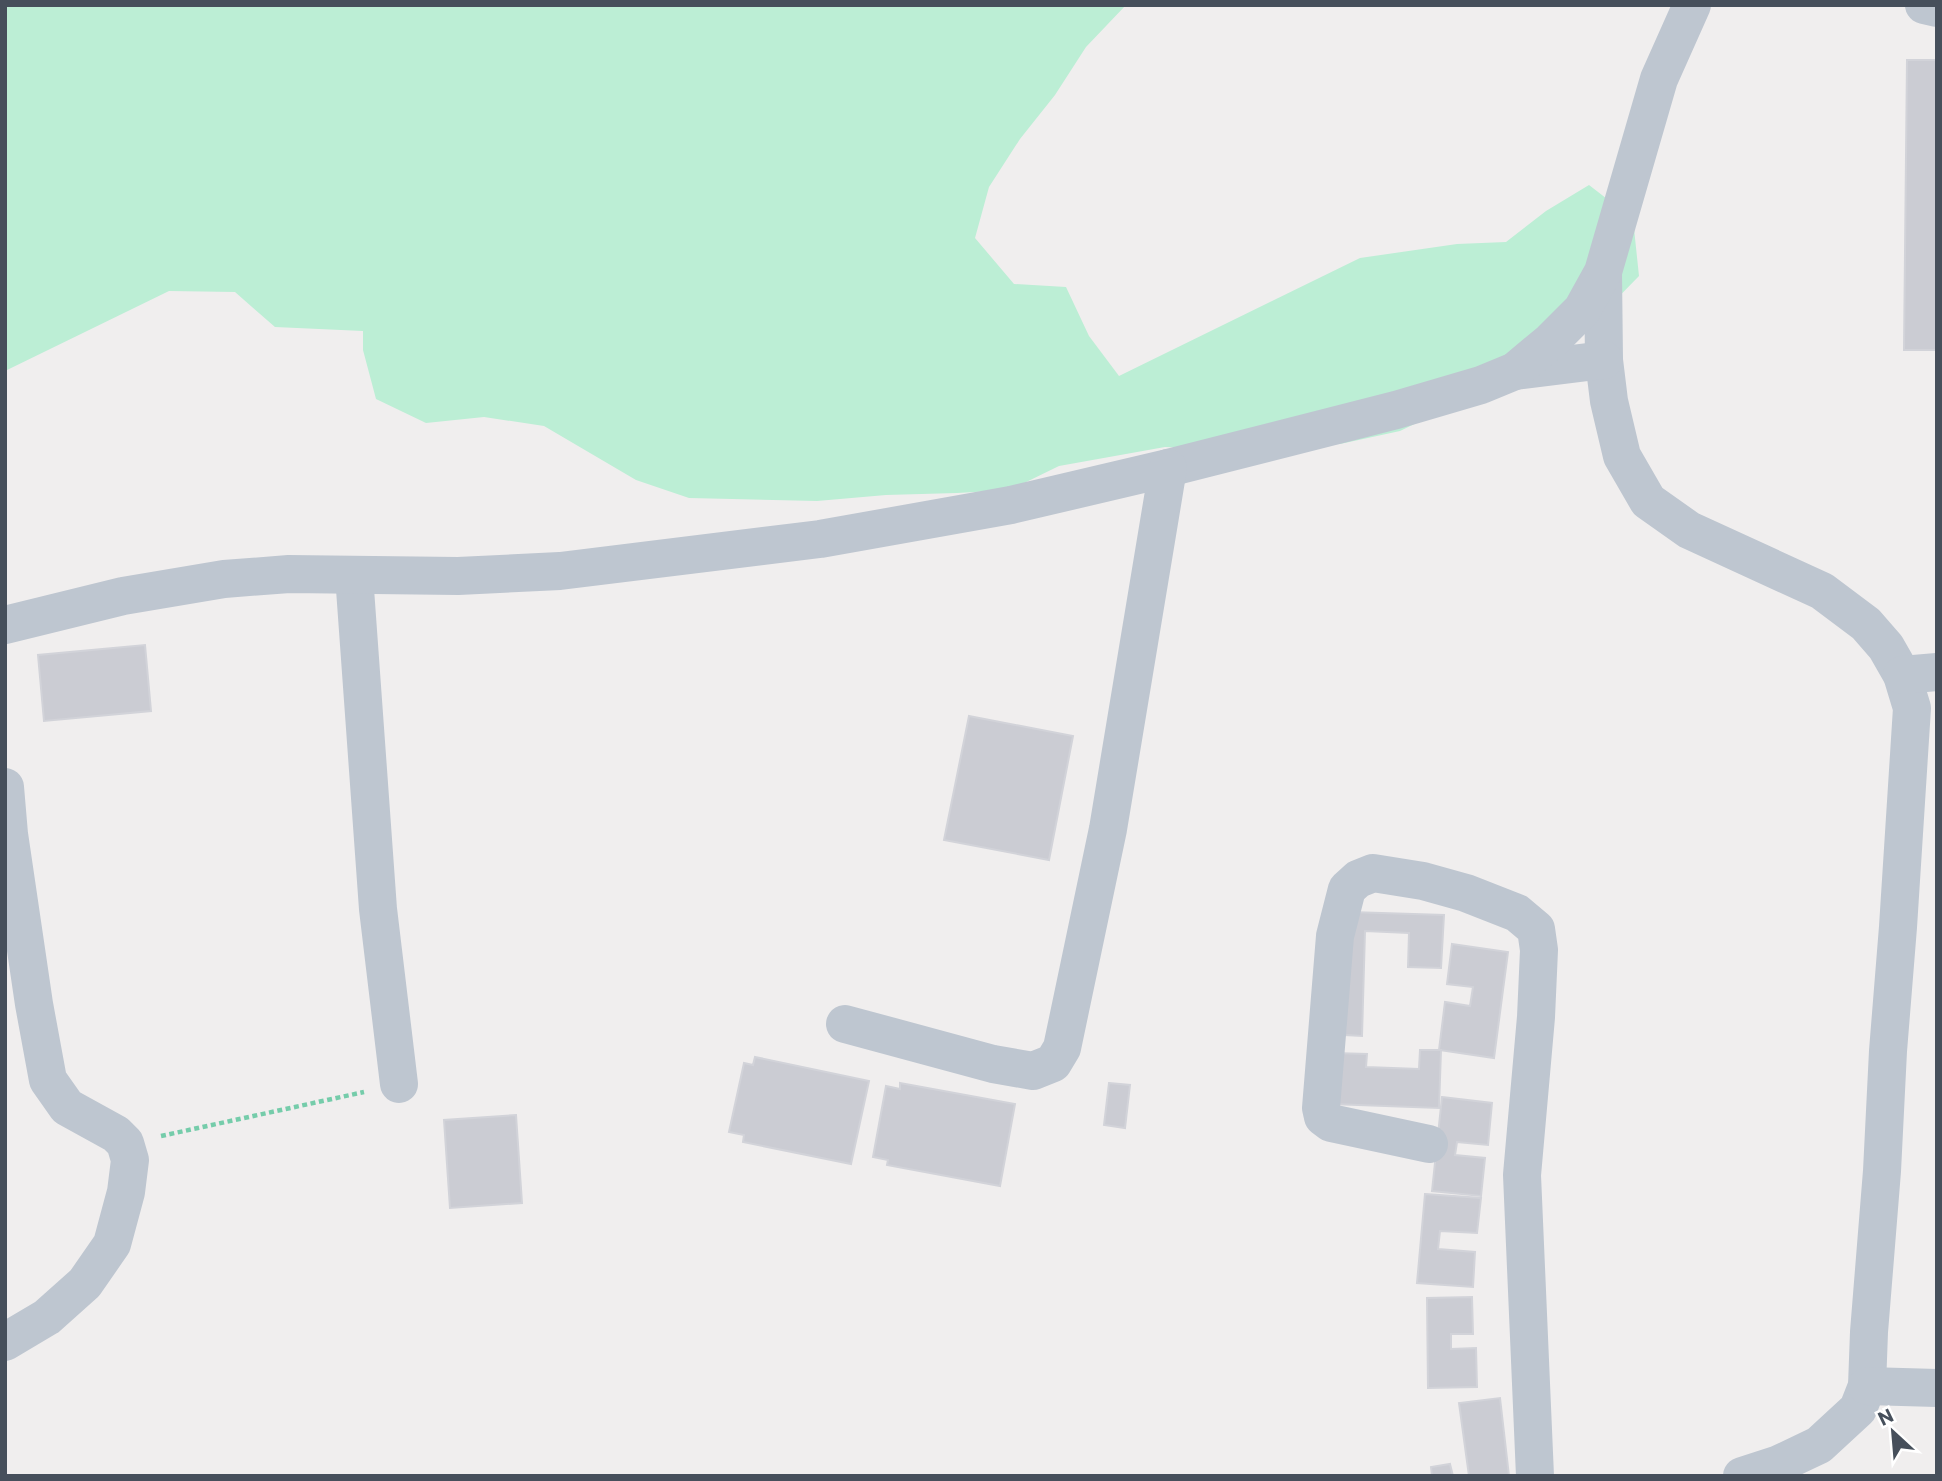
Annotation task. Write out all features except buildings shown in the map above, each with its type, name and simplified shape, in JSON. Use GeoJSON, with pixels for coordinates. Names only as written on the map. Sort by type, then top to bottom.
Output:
{"type":"FeatureCollection","features":[{"type":"Feature","properties":{"kind":"street"},"geometry":{"type":"LineString","coordinates":[[1515,371],[1582,310],[1603,272],[1659,79],[1692,5]]}},
{"type":"Feature","properties":{"kind":"street"},"geometry":{"type":"LineString","coordinates":[[1924,5],[1937,8]]}},
{"type":"Feature","properties":{"kind":"street"},"geometry":{"type":"LineString","coordinates":[[1603,272],[1604,360],[1609,401],[1622,456],[1648,501],[1689,530],[1822,591],[1866,624],[1886,647],[1919,674],[1912,708],[1867,1386],[1858,1409],[1819,1445],[1779,1464],[1742,1476]]}},
{"type":"Feature","properties":{"kind":"street"},"geometry":{"type":"LineString","coordinates":[[5,625],[123,596],[225,579],[289,574],[458,576],[560,571],[820,539],[1011,505],[1421,403],[1481,385],[1515,371],[1604,360]]}},
{"type":"Feature","properties":{"kind":"street"},"geometry":{"type":"LineString","coordinates":[[845,1024],[993,1065],[1033,1071],[1052,1063],[1062,1048],[1108,829],[1168,468]]}},
{"type":"Feature","properties":{"kind":"street"},"geometry":{"type":"LineString","coordinates":[[355,575],[378,909],[399,1084]]}},
{"type":"Feature","properties":{"kind":"street"},"geometry":{"type":"LineString","coordinates":[[5,787],[9,834],[48,1080],[67,1107],[116,1134],[125,1143],[130,1160],[126,1192],[112,1244],[85,1283],[47,1317],[5,1342]]}},
{"type":"Feature","properties":{"kind":"street"},"geometry":{"type":"LineString","coordinates":[[1429,1144],[1332,1123],[1323,1117],[1321,1108],[1335,936],[1347,889],[1358,879],[1373,873],[1423,881],[1466,893],[1517,913],[1536,929],[1539,950],[1536,1017],[1522,1175],[1535,1476]]}},
{"type":"Feature","properties":{"kind":"street"},"geometry":{"type":"LineString","coordinates":[[1867,1386],[1937,1388]]}},
{"type":"Feature","properties":{"kind":"path"},"geometry":{"type":"LineString","coordinates":[[125,1143],[399,1084]]}},
{"type":"Feature","properties":{"kind":"green space"},"geometry":{"type":"Polygon","coordinates":[[[5,5],[1126,5],[1086,47],[1055,95],[1020,139],[989,187],[975,238],[1014,284],[1066,287],[1089,336],[1119,376],[1360,258],[1457,244],[1506,242],[1546,211],[1589,185],[1633,219],[1639,276],[1598,318],[1556,355],[1400,431],[1340,444],[1216,449],[1165,447],[1059,466],[1010,490],[817,501],[689,498],[636,480],[544,426],[484,417],[426,423],[376,399],[363,350],[363,331],[275,327],[235,292],[169,291],[5,371],[5,5]]]}}]}
